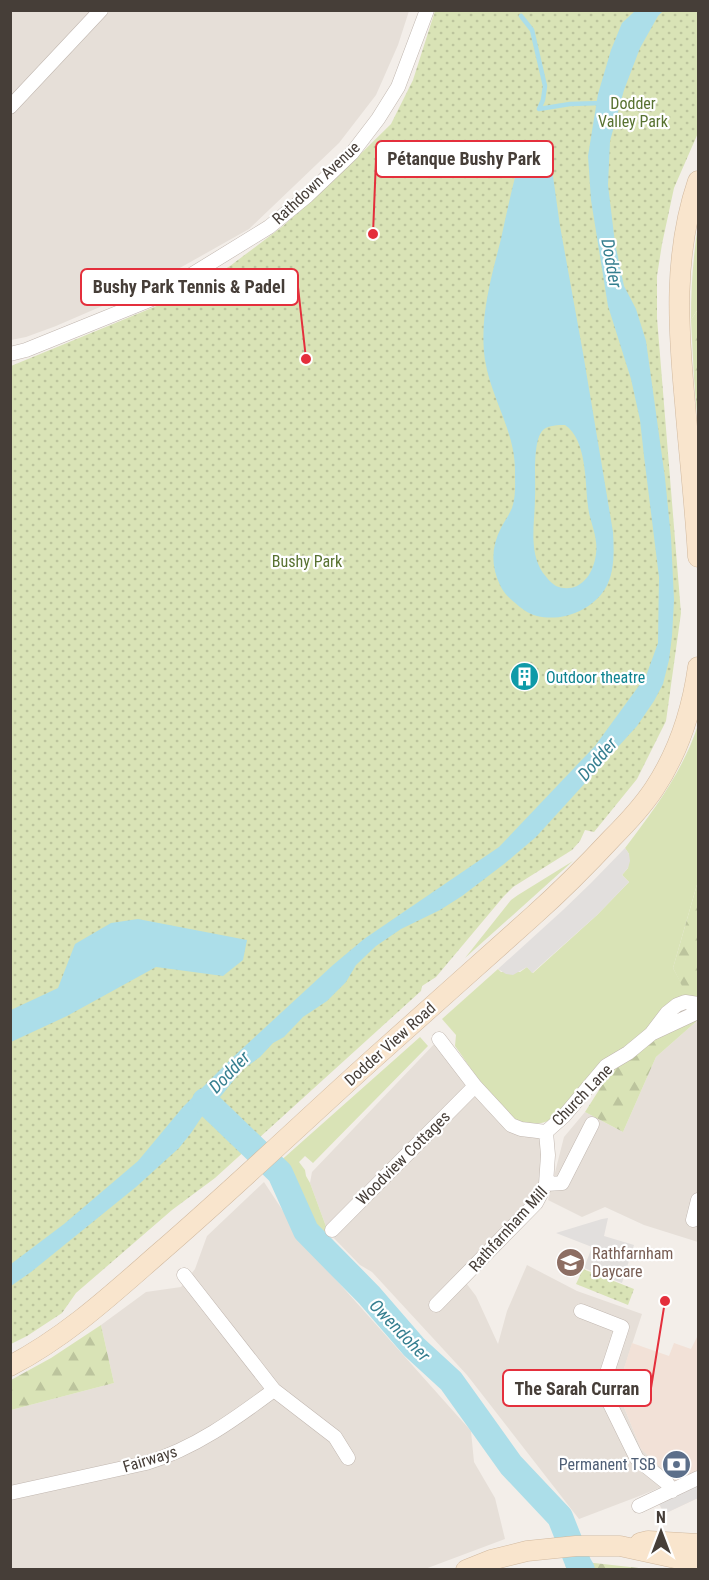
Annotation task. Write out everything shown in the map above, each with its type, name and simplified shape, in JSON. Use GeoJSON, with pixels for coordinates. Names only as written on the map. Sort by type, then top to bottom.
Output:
{"type":"FeatureCollection","features":[{"type":"Feature","properties":{"kind":"main road"},"geometry":{"type":"LineString","coordinates":[[699,181],[686,224],[680,274],[678,320],[699,557]]}},
{"type":"Feature","properties":{"kind":"main road","name":"Dodder View Road"},"geometry":{"type":"LineString","coordinates":[[10,1366],[62,1335],[191,1226],[566,886],[625,825],[654,788],[676,748],[688,713],[699,667]]}},
{"type":"Feature","properties":{"kind":"main road"},"geometry":{"type":"LineString","coordinates":[[465,1569],[527,1551],[620,1546],[648,1541],[699,1544]]}},
{"type":"Feature","properties":{"kind":"main road"},"geometry":{"type":"LineString","coordinates":[[620,1546],[699,1563]]}},
{"type":"Feature","properties":{"kind":"street"},"geometry":{"type":"LineString","coordinates":[[10,107],[101,10]]}},
{"type":"Feature","properties":{"kind":"street","name":"Rathdown Avenue"},"geometry":{"type":"LineString","coordinates":[[10,354],[26,351],[152,299],[269,227],[294,207],[352,153],[378,119],[398,87],[427,10]]}},
{"type":"Feature","properties":{"kind":"street","name":"Church Lane"},"geometry":{"type":"LineString","coordinates":[[439,1039],[475,1086],[511,1125],[521,1129],[546,1132],[564,1116],[606,1066],[628,1053],[651,1034],[667,1013],[685,1002],[699,1004]]}},
{"type":"Feature","properties":{"kind":"street","name":"Church Lane"},"geometry":{"type":"LineString","coordinates":[[651,1034],[699,1012]]}},
{"type":"Feature","properties":{"kind":"street","name":"Woodview Cottages"},"geometry":{"type":"LineString","coordinates":[[332,1230],[475,1086]]}},
{"type":"Feature","properties":{"kind":"street","name":"Rathfarnham Mill"},"geometry":{"type":"LineString","coordinates":[[436,1305],[536,1203],[546,1184],[562,1183],[592,1124]]}},
{"type":"Feature","properties":{"kind":"street"},"geometry":{"type":"LineString","coordinates":[[546,1132],[548,1155],[546,1184]]}},
{"type":"Feature","properties":{"kind":"street"},"geometry":{"type":"LineString","coordinates":[[693,1220],[699,1200]]}},
{"type":"Feature","properties":{"kind":"street"},"geometry":{"type":"LineString","coordinates":[[184,1275],[274,1390],[335,1437],[348,1458]]}},
{"type":"Feature","properties":{"kind":"street"},"geometry":{"type":"LineString","coordinates":[[581,1311],[622,1327],[603,1385],[637,1459],[667,1483],[672,1491]]}},
{"type":"Feature","properties":{"kind":"street","name":"Fairways"},"geometry":{"type":"LineString","coordinates":[[10,1493],[166,1457],[195,1443],[274,1390]]}},
{"type":"Feature","properties":{"kind":"street"},"geometry":{"type":"LineString","coordinates":[[639,1506],[699,1478]]}},
{"type":"Feature","properties":{"kind":"shaded area"},"geometry":{"type":"Polygon","coordinates":[[[11,11],[409,11],[398,45],[376,95],[339,143],[249,229],[146,287],[56,326],[11,340],[11,11]]]}},
{"type":"Feature","properties":{"kind":"shaded area"},"geometry":{"type":"Polygon","coordinates":[[[625,848],[630,861],[622,875],[629,882],[597,915],[532,973],[527,967],[513,975],[498,969],[563,910],[625,848]]]}},
{"type":"Feature","properties":{"kind":"shaded area"},"geometry":{"type":"Polygon","coordinates":[[[698,1020],[698,1242],[644,1225],[605,1207],[582,1217],[548,1200],[564,1137],[585,1112],[623,1132],[656,1057],[698,1020]]]}},
{"type":"Feature","properties":{"kind":"shaded area"},"geometry":{"type":"Polygon","coordinates":[[[439,1039],[511,1126],[554,1129],[545,1184],[463,1279],[476,1296],[498,1344],[507,1311],[527,1265],[577,1291],[642,1314],[617,1390],[641,1449],[676,1481],[579,1519],[467,1375],[372,1272],[360,1265],[328,1232],[310,1183],[312,1172],[439,1039]]]}},
{"type":"Feature","properties":{"kind":"shaded area"},"geometry":{"type":"Polygon","coordinates":[[[264,1182],[306,1246],[471,1431],[474,1462],[495,1498],[505,1539],[425,1569],[11,1570],[11,1410],[114,1383],[101,1325],[146,1292],[181,1287],[195,1269],[207,1236],[264,1182]]]}},
{"type":"Feature","properties":{"kind":"shaded area"},"geometry":{"type":"Polygon","coordinates":[[[608,1218],[604,1236],[634,1245],[622,1283],[584,1268],[592,1247],[556,1233],[608,1218]]]}},
{"type":"Feature","properties":{"kind":"shaded area"},"geometry":{"type":"Polygon","coordinates":[[[698,1335],[698,1498],[664,1514],[657,1499],[675,1481],[641,1449],[617,1390],[632,1343],[669,1356],[674,1343],[691,1349],[698,1335]]]}},
{"type":"Feature","properties":{"kind":"shaded area"},"geometry":{"type":"Polygon","coordinates":[[[693,1481],[698,1488],[698,1498],[664,1514],[657,1499],[693,1481]]]}},
{"type":"Feature","properties":{"kind":"green space","name":"Bushy Park"},"geometry":{"type":"Polygon","coordinates":[[[435,11],[698,11],[698,133],[674,188],[657,276],[657,318],[681,613],[666,721],[637,779],[594,832],[585,830],[580,841],[572,850],[513,887],[436,977],[422,986],[421,991],[215,1178],[172,1210],[76,1293],[62,1313],[11,1344],[11,366],[176,298],[230,266],[283,226],[391,124],[413,80],[435,11]]]}},
{"type":"Feature","properties":{"kind":"green space"},"geometry":{"type":"Polygon","coordinates":[[[698,226],[698,309],[691,320],[693,273],[698,226]]]}},
{"type":"Feature","properties":{"kind":"green space"},"geometry":{"type":"Polygon","coordinates":[[[698,309],[698,425],[691,320],[698,309]]]}},
{"type":"Feature","properties":{"kind":"green space"},"geometry":{"type":"Polygon","coordinates":[[[698,725],[698,881],[673,968],[688,996],[642,1035],[554,1119],[538,1124],[522,1123],[514,1119],[495,1101],[455,1046],[456,1035],[442,1019],[498,969],[501,972],[520,972],[527,967],[533,973],[597,915],[629,882],[622,875],[628,868],[629,854],[625,848],[657,805],[676,774],[698,725]]]}},
{"type":"Feature","properties":{"kind":"green space"},"geometry":{"type":"Polygon","coordinates":[[[573,861],[465,958],[511,900],[573,861]]]}},
{"type":"Feature","properties":{"kind":"green space"},"geometry":{"type":"Polygon","coordinates":[[[698,881],[698,1020],[656,1057],[623,1132],[585,1112],[613,1068],[687,996],[673,968],[698,881]]]}},
{"type":"Feature","properties":{"kind":"green space"},"geometry":{"type":"Polygon","coordinates":[[[420,1037],[428,1046],[313,1163],[305,1156],[299,1162],[305,1170],[328,1232],[308,1230],[288,1178],[277,1164],[420,1037]]]}},
{"type":"Feature","properties":{"kind":"green space"},"geometry":{"type":"Polygon","coordinates":[[[583,1269],[634,1289],[628,1305],[576,1284],[583,1269]]]}},
{"type":"Feature","properties":{"kind":"green space"},"geometry":{"type":"Polygon","coordinates":[[[101,1325],[114,1383],[11,1410],[11,1380],[51,1358],[101,1325]]]}},
{"type":"Feature","properties":{"kind":"green space"},"geometry":{"type":"Polygon","coordinates":[[[585,1562],[648,1569],[567,1569],[565,1565],[585,1562]]]}},
{"type":"Feature","properties":{"kind":"water","name":"Dodder"},"geometry":{"type":"Polygon","coordinates":[[[635,11],[663,11],[640,48],[624,90],[610,141],[608,185],[615,243],[624,286],[636,309],[646,341],[665,478],[674,600],[669,660],[663,684],[637,726],[536,837],[462,896],[440,910],[401,929],[376,946],[356,965],[346,982],[327,1001],[303,1017],[284,1037],[273,1043],[260,1057],[242,1070],[203,1115],[179,1148],[136,1187],[11,1286],[11,1264],[64,1224],[138,1161],[183,1107],[232,1058],[333,965],[364,939],[499,847],[595,746],[646,676],[658,643],[659,577],[640,420],[631,379],[608,306],[591,200],[588,156],[598,94],[611,50],[622,23],[635,11]]]}},
{"type":"Feature","properties":{"kind":"water"},"geometry":{"type":"Polygon","coordinates":[[[539,141],[547,146],[550,155],[560,226],[613,532],[612,569],[605,589],[584,609],[556,617],[534,615],[512,600],[501,588],[494,564],[495,542],[513,504],[515,473],[512,444],[492,388],[485,360],[485,314],[518,165],[521,155],[529,145],[539,141]],[[565,425],[551,426],[543,430],[537,443],[535,462],[533,536],[535,555],[543,573],[561,588],[572,588],[587,578],[595,561],[596,548],[584,462],[572,432],[565,425]]]}},
{"type":"Feature","properties":{"kind":"water"},"geometry":{"type":"Polygon","coordinates":[[[138,919],[247,940],[243,960],[223,976],[156,967],[67,1016],[11,1042],[11,1010],[58,988],[75,944],[111,923],[138,919]]]}},
{"type":"Feature","properties":{"kind":"waterway"},"geometry":{"type":"LineString","coordinates":[[521,16],[532,30],[545,86],[539,109],[570,104],[602,103]]}},
{"type":"Feature","properties":{"kind":"waterway","name":"Owendoher"},"geometry":{"type":"LineString","coordinates":[[205,1101],[280,1173],[306,1231],[369,1295],[414,1347],[451,1381],[511,1465],[560,1517],[582,1570]]}},
{"type":"Feature","properties":{"kind":"waterway","name":"Owendoher"},"geometry":{"type":"LineString","coordinates":[[560,1517],[565,1519]]}},
{"type":"Feature","properties":{"kind":"place","name":"Pétanque Bushy Park"},"geometry":{"type":"Point","coordinates":[373,234]}},
{"type":"Feature","properties":{"kind":"place","name":"Bushy Park Tennis & Padel"},"geometry":{"type":"Point","coordinates":[306,359]}},
{"type":"Feature","properties":{"kind":"place","name":"Outdoor theatre"},"geometry":{"type":"Point","coordinates":[525,677]}},
{"type":"Feature","properties":{"kind":"place","name":"Rathfarnham Daycare"},"geometry":{"type":"Point","coordinates":[571,1262]}},
{"type":"Feature","properties":{"kind":"place","name":"The Sarah Curran"},"geometry":{"type":"Point","coordinates":[665,1301]}},
{"type":"Feature","properties":{"kind":"place","name":"Permanent TSB"},"geometry":{"type":"Point","coordinates":[677,1464]}},
{"type":"Feature","properties":{"kind":"park label","name":"Dodder Valley Park"},"geometry":{"type":"Point","coordinates":[633,112]}}]}
